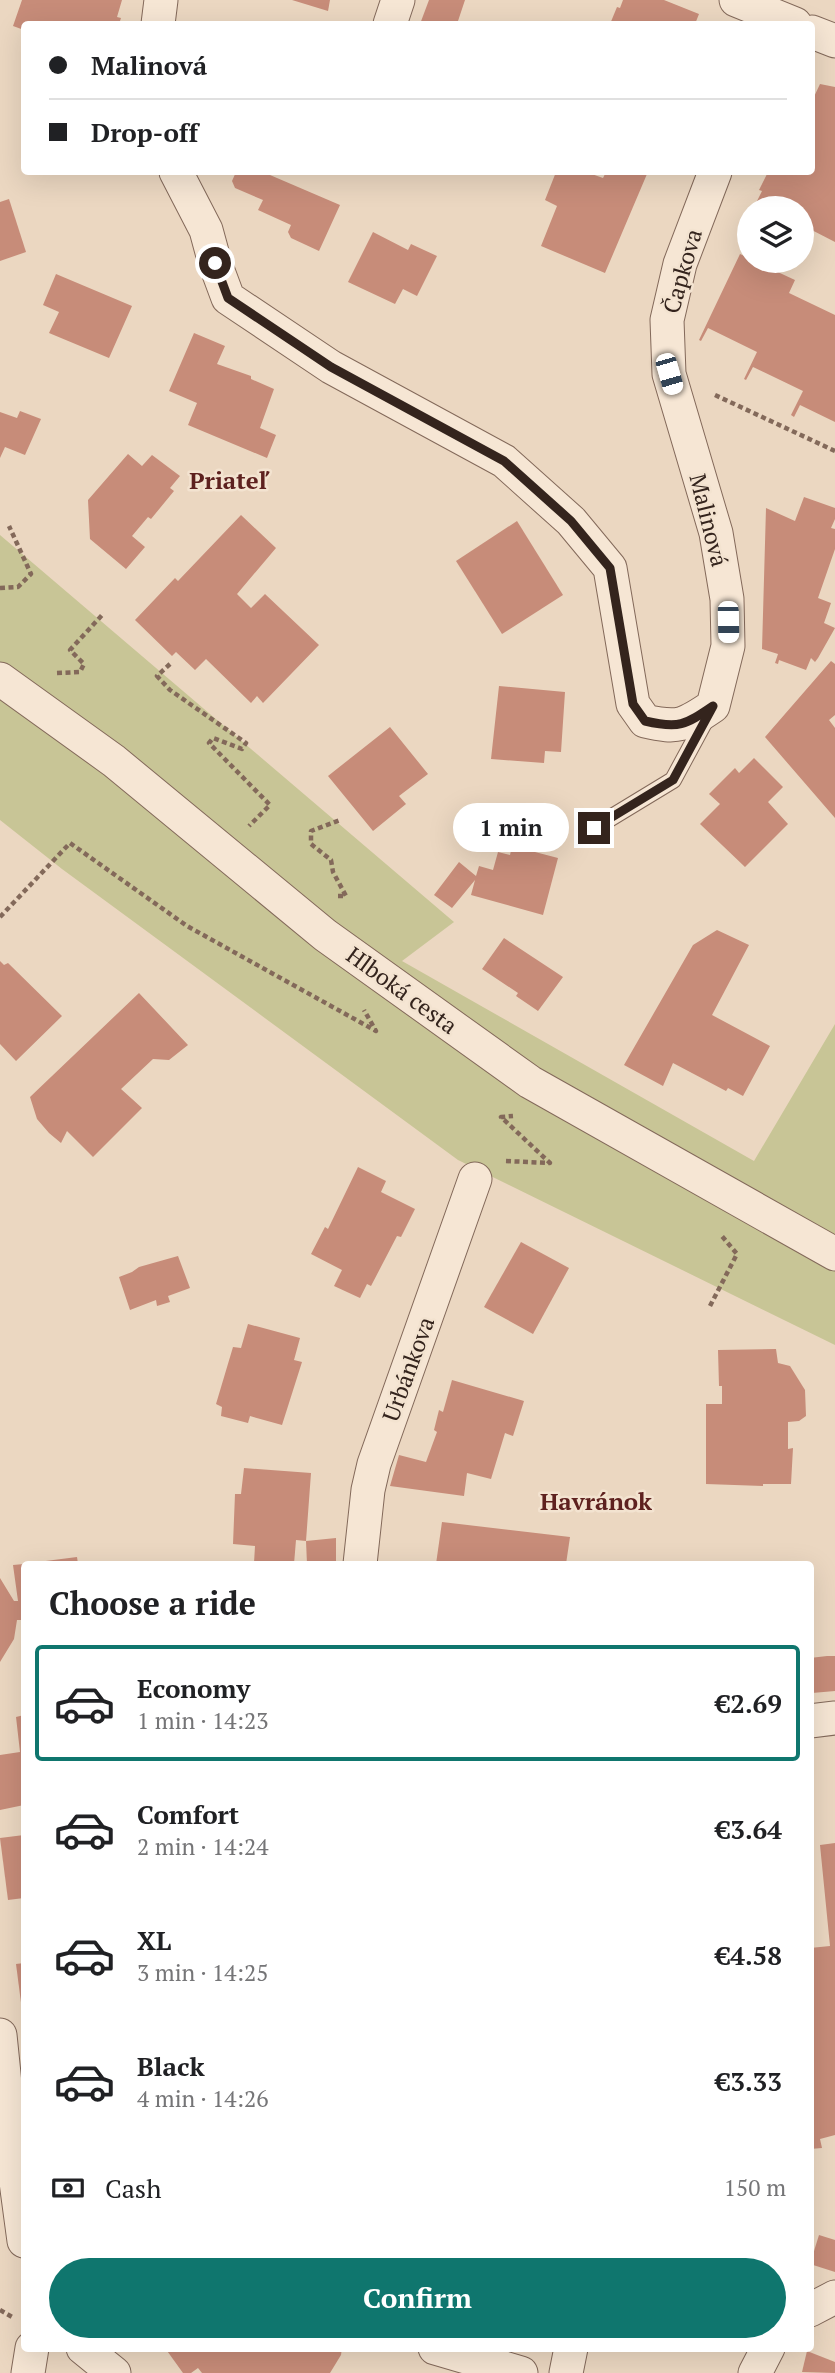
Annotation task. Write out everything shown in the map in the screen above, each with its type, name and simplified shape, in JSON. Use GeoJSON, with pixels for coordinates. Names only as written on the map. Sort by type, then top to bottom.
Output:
{"type":"FeatureCollection","features":[{"type":"Feature","properties":{"kind":"street"},"geometry":{"type":"LineString","coordinates":[[158,21],[161,0]]}},
{"type":"Feature","properties":{"kind":"street"},"geometry":{"type":"LineString","coordinates":[[391,21],[398,0]]}},
{"type":"Feature","properties":{"kind":"street"},"geometry":{"type":"LineString","coordinates":[[736,0],[788,21]]}},
{"type":"Feature","properties":{"kind":"street"},"geometry":{"type":"LineString","coordinates":[[815,33],[835,43]]}},
{"type":"Feature","properties":{"kind":"street"},"geometry":{"type":"LineString","coordinates":[[815,50],[835,43]]}},
{"type":"Feature","properties":{"kind":"street"},"geometry":{"type":"LineString","coordinates":[[178,175],[206,230],[228,298],[331,367],[504,461],[571,521],[610,568],[633,704],[645,721],[667,726],[688,723],[713,706]]}},
{"type":"Feature","properties":{"kind":"street","name":"Čapkova"},"geometry":{"type":"LineString","coordinates":[[669,374],[667,320],[680,264],[714,175]]}},
{"type":"Feature","properties":{"kind":"street","name":"Malinová"},"geometry":{"type":"LineString","coordinates":[[669,374],[716,533],[727,598],[728,646],[713,706]]}},
{"type":"Feature","properties":{"kind":"street","name":"Hlboká cesta"},"geometry":{"type":"LineString","coordinates":[[0,679],[114,761],[325,935],[530,1082],[835,1254]]}},
{"type":"Feature","properties":{"kind":"street","name":"Urbánkova"},"geometry":{"type":"LineString","coordinates":[[360,1561],[368,1490],[374,1464],[475,1179]]}},
{"type":"Feature","properties":{"kind":"street"},"geometry":{"type":"LineString","coordinates":[[814,1721],[835,1718]]}},
{"type":"Feature","properties":{"kind":"street"},"geometry":{"type":"LineString","coordinates":[[0,2035],[21,2219]]}},
{"type":"Feature","properties":{"kind":"street"},"geometry":{"type":"LineString","coordinates":[[814,2309],[835,2297]]}},
{"type":"Feature","properties":{"kind":"street"},"geometry":{"type":"LineString","coordinates":[[28,2373],[31,2352]]}},
{"type":"Feature","properties":{"kind":"street"},"geometry":{"type":"LineString","coordinates":[[88,2352],[114,2373]]}},
{"type":"Feature","properties":{"kind":"street"},"geometry":{"type":"LineString","coordinates":[[449,2352],[521,2373]]}},
{"type":"Feature","properties":{"kind":"street"},"geometry":{"type":"LineString","coordinates":[[566,2373],[570,2352]]}},
{"type":"Feature","properties":{"kind":"street"},"geometry":{"type":"LineString","coordinates":[[755,2373],[766,2352]]}},
{"type":"Feature","properties":{"kind":"lane"},"geometry":{"type":"LineString","coordinates":[[594,828],[673,780],[713,706]]}},
{"type":"Feature","properties":{"kind":"path"},"geometry":{"type":"LineString","coordinates":[[738,405],[835,451]]}},
{"type":"Feature","properties":{"kind":"path"},"geometry":{"type":"LineString","coordinates":[[0,588],[18,587],[31,574],[9,526]]}},
{"type":"Feature","properties":{"kind":"path"},"geometry":{"type":"LineString","coordinates":[[50,674],[80,673],[84,664],[70,650],[104,613]]}},
{"type":"Feature","properties":{"kind":"path"},"geometry":{"type":"LineString","coordinates":[[170,664],[157,677],[170,690],[246,743],[242,749],[214,738],[209,743],[270,805],[247,829]]}},
{"type":"Feature","properties":{"kind":"path"},"geometry":{"type":"LineString","coordinates":[[334,897],[346,895],[333,872],[331,860],[311,844],[311,831],[340,820]]}},
{"type":"Feature","properties":{"kind":"path"},"geometry":{"type":"LineString","coordinates":[[0,916],[69,843],[187,926],[376,1031],[363,1007]]}},
{"type":"Feature","properties":{"kind":"path"},"geometry":{"type":"LineString","coordinates":[[475,1179],[482,1160],[550,1163],[501,1117],[524,1115]]}},
{"type":"Feature","properties":{"kind":"path"},"geometry":{"type":"LineString","coordinates":[[710,1306],[737,1254],[710,1221],[729,1195]]}},
{"type":"Feature","properties":{"kind":"shaded area"},"geometry":{"type":"Polygon","coordinates":[[[0,535],[454,922],[402,961],[754,1161],[835,1024],[835,1345],[458,1160],[62,869],[0,820],[0,535]]]}},
{"type":"Feature","properties":{"kind":"building"},"geometry":{"type":"Polygon","coordinates":[[[22,0],[122,0],[117,17],[121,18],[120,21],[21,21],[21,29],[13,26],[22,0]]]}},
{"type":"Feature","properties":{"kind":"building"},"geometry":{"type":"Polygon","coordinates":[[[292,0],[330,0],[328,11],[292,0]]]}},
{"type":"Feature","properties":{"kind":"building"},"geometry":{"type":"Polygon","coordinates":[[[429,0],[465,0],[458,21],[421,21],[429,0]]]}},
{"type":"Feature","properties":{"kind":"building"},"geometry":{"type":"Polygon","coordinates":[[[623,0],[664,0],[699,14],[696,21],[611,21],[617,7],[620,8],[623,0]]]}},
{"type":"Feature","properties":{"kind":"building"},"geometry":{"type":"Polygon","coordinates":[[[820,84],[835,87],[835,242],[814,231],[814,196],[760,196],[762,191],[759,190],[766,175],[815,175],[815,95],[820,84]]]}},
{"type":"Feature","properties":{"kind":"building"},"geometry":{"type":"Polygon","coordinates":[[[235,175],[270,175],[340,205],[319,251],[291,238],[288,232],[291,225],[258,210],[263,200],[235,188],[232,181],[235,175]]]}},
{"type":"Feature","properties":{"kind":"building"},"geometry":{"type":"Polygon","coordinates":[[[555,175],[594,175],[603,178],[604,175],[647,175],[605,273],[541,246],[557,206],[545,200],[555,175]]]}},
{"type":"Feature","properties":{"kind":"building"},"geometry":{"type":"Polygon","coordinates":[[[9,199],[26,252],[0,261],[0,202],[9,199]]]}},
{"type":"Feature","properties":{"kind":"building"},"geometry":{"type":"Polygon","coordinates":[[[373,232],[408,250],[411,244],[437,256],[417,296],[403,289],[395,304],[348,282],[373,232]]]}},
{"type":"Feature","properties":{"kind":"building"},"geometry":{"type":"Polygon","coordinates":[[[737,260],[737,273],[780,273],[795,280],[789,293],[835,315],[835,422],[800,405],[794,417],[791,415],[803,391],[753,367],[746,380],[744,379],[757,352],[708,328],[701,341],[699,340],[737,260]]]}},
{"type":"Feature","properties":{"kind":"building"},"geometry":{"type":"Polygon","coordinates":[[[56,274],[132,306],[109,358],[49,333],[59,312],[43,305],[56,274]]]}},
{"type":"Feature","properties":{"kind":"building"},"geometry":{"type":"Polygon","coordinates":[[[194,333],[225,346],[217,364],[251,376],[251,379],[274,389],[260,428],[276,435],[267,458],[188,425],[197,403],[169,391],[194,333]]]}},
{"type":"Feature","properties":{"kind":"building"},"geometry":{"type":"Polygon","coordinates":[[[20,411],[41,419],[25,455],[5,447],[0,458],[0,412],[17,418],[20,411]]]}},
{"type":"Feature","properties":{"kind":"building"},"geometry":{"type":"Polygon","coordinates":[[[128,454],[142,466],[152,455],[180,476],[170,488],[174,491],[151,519],[148,517],[132,536],[145,547],[126,569],[90,539],[88,500],[128,454]]]}},
{"type":"Feature","properties":{"kind":"building"},"geometry":{"type":"Polygon","coordinates":[[[804,497],[835,508],[835,519],[831,528],[835,529],[835,549],[818,598],[831,603],[824,623],[835,628],[818,658],[815,662],[811,658],[806,670],[779,660],[778,664],[775,663],[778,654],[762,649],[766,508],[795,521],[804,497]]]}},
{"type":"Feature","properties":{"kind":"building"},"geometry":{"type":"Polygon","coordinates":[[[241,515],[276,548],[237,594],[251,608],[265,594],[319,645],[263,703],[257,696],[251,703],[206,659],[195,670],[176,652],[172,656],[135,620],[175,578],[178,581],[241,515]]]}},
{"type":"Feature","properties":{"kind":"building"},"geometry":{"type":"Polygon","coordinates":[[[517,521],[563,595],[502,634],[456,561],[517,521]]]}},
{"type":"Feature","properties":{"kind":"building"},"geometry":{"type":"Polygon","coordinates":[[[831,661],[835,664],[835,715],[829,720],[835,728],[835,818],[765,737],[831,661]]]}},
{"type":"Feature","properties":{"kind":"building"},"geometry":{"type":"Polygon","coordinates":[[[499,686],[565,692],[561,752],[545,751],[544,763],[491,759],[499,686]]]}},
{"type":"Feature","properties":{"kind":"building"},"geometry":{"type":"Polygon","coordinates":[[[390,727],[428,774],[399,796],[406,804],[373,831],[328,776],[390,727]]]}},
{"type":"Feature","properties":{"kind":"building"},"geometry":{"type":"Polygon","coordinates":[[[754,758],[783,787],[768,802],[788,824],[745,867],[700,824],[720,804],[709,794],[735,768],[739,773],[754,758]]]}},
{"type":"Feature","properties":{"kind":"building"},"geometry":{"type":"Polygon","coordinates":[[[512,846],[558,858],[543,915],[471,895],[475,880],[452,908],[434,895],[459,862],[476,876],[479,866],[493,870],[498,852],[510,855],[512,846]]]}},
{"type":"Feature","properties":{"kind":"building"},"geometry":{"type":"Polygon","coordinates":[[[717,930],[749,945],[712,1015],[770,1046],[743,1096],[728,1088],[726,1091],[673,1063],[663,1086],[624,1065],[693,945],[717,930]]]}},
{"type":"Feature","properties":{"kind":"building"},"geometry":{"type":"Polygon","coordinates":[[[504,938],[563,977],[538,1011],[516,996],[518,993],[482,969],[504,938]]]}},
{"type":"Feature","properties":{"kind":"building"},"geometry":{"type":"Polygon","coordinates":[[[0,961],[4,965],[8,963],[62,1016],[16,1061],[0,1044],[0,961]]]}},
{"type":"Feature","properties":{"kind":"building"},"geometry":{"type":"Polygon","coordinates":[[[139,993],[188,1045],[169,1060],[153,1059],[121,1089],[142,1108],[93,1157],[67,1131],[61,1143],[49,1133],[37,1119],[30,1097],[139,993]]]}},
{"type":"Feature","properties":{"kind":"building"},"geometry":{"type":"Polygon","coordinates":[[[358,1167],[386,1181],[381,1192],[415,1209],[401,1237],[397,1236],[371,1286],[367,1284],[360,1298],[334,1286],[342,1270],[311,1254],[325,1227],[328,1229],[358,1167]]]}},
{"type":"Feature","properties":{"kind":"building"},"geometry":{"type":"Polygon","coordinates":[[[521,1242],[569,1268],[533,1334],[484,1307],[521,1242]]]}},
{"type":"Feature","properties":{"kind":"building"},"geometry":{"type":"Polygon","coordinates":[[[178,1256],[190,1288],[168,1296],[170,1302],[157,1306],[156,1300],[130,1310],[119,1277],[139,1267],[178,1256]]]}},
{"type":"Feature","properties":{"kind":"building"},"geometry":{"type":"Polygon","coordinates":[[[248,1324],[300,1338],[294,1360],[302,1362],[282,1425],[250,1416],[248,1423],[221,1416],[222,1407],[216,1404],[233,1347],[241,1348],[248,1324]]]}},
{"type":"Feature","properties":{"kind":"building"},"geometry":{"type":"Polygon","coordinates":[[[776,1349],[778,1363],[790,1366],[805,1390],[806,1416],[799,1421],[788,1422],[788,1449],[793,1448],[791,1484],[706,1484],[706,1404],[722,1404],[718,1350],[776,1349]]]}},
{"type":"Feature","properties":{"kind":"building"},"geometry":{"type":"Polygon","coordinates":[[[452,1380],[524,1401],[513,1436],[505,1433],[491,1479],[467,1473],[464,1496],[390,1486],[399,1455],[426,1462],[437,1432],[434,1430],[439,1410],[443,1412],[452,1380]]]}},
{"type":"Feature","properties":{"kind":"building"},"geometry":{"type":"Polygon","coordinates":[[[244,1468],[311,1473],[306,1541],[296,1540],[294,1561],[254,1561],[255,1546],[233,1544],[235,1494],[241,1494],[244,1468]]]}},
{"type":"Feature","properties":{"kind":"building"},"geometry":{"type":"Polygon","coordinates":[[[442,1522],[570,1537],[566,1561],[436,1561],[442,1522]]]}},
{"type":"Feature","properties":{"kind":"building"},"geometry":{"type":"Polygon","coordinates":[[[336,1538],[336,1561],[307,1561],[306,1541],[336,1538]]]}},
{"type":"Feature","properties":{"kind":"building"},"geometry":{"type":"Polygon","coordinates":[[[77,1557],[78,1561],[46,1561],[77,1557]]]}},
{"type":"Feature","properties":{"kind":"building"},"geometry":{"type":"Polygon","coordinates":[[[21,1564],[21,1620],[17,1620],[14,1639],[0,1662],[0,1578],[14,1601],[18,1601],[13,1565],[21,1564]]]}},
{"type":"Feature","properties":{"kind":"building"},"geometry":{"type":"Polygon","coordinates":[[[835,1656],[835,1691],[814,1693],[814,1658],[835,1656]]]}},
{"type":"Feature","properties":{"kind":"building"},"geometry":{"type":"Polygon","coordinates":[[[21,1716],[21,1806],[0,1810],[0,1755],[20,1752],[16,1717],[21,1716]]]}},
{"type":"Feature","properties":{"kind":"building"},"geometry":{"type":"Polygon","coordinates":[[[21,1835],[21,1898],[8,1900],[0,1838],[21,1835]]]}},
{"type":"Feature","properties":{"kind":"building"},"geometry":{"type":"Polygon","coordinates":[[[835,1843],[835,2135],[820,2139],[822,2148],[814,2149],[814,1948],[830,1946],[820,1845],[835,1843]]]}},
{"type":"Feature","properties":{"kind":"building"},"geometry":{"type":"Polygon","coordinates":[[[21,1963],[21,2003],[16,1964],[21,1963]]]}},
{"type":"Feature","properties":{"kind":"building"},"geometry":{"type":"Polygon","coordinates":[[[819,2235],[835,2240],[835,2272],[814,2265],[814,2251],[819,2235]]]}},
{"type":"Feature","properties":{"kind":"building"},"geometry":{"type":"Polygon","coordinates":[[[168,2352],[341,2352],[330,2373],[202,2373],[198,2368],[191,2373],[183,2373],[168,2352]]]}},
{"type":"Feature","properties":{"kind":"building"},"geometry":{"type":"Polygon","coordinates":[[[807,2352],[835,2362],[835,2373],[802,2372],[807,2352]]]}},
{"type":"Feature","properties":{"kind":"district","name":"Priateľ"},"geometry":{"type":"Point","coordinates":[228,480]}},
{"type":"Feature","properties":{"kind":"district","name":"Havránok"},"geometry":{"type":"Point","coordinates":[596,1501]}},
{"type":"Feature","properties":{"kind":"route"},"geometry":{"type":"LineString","coordinates":[[215,263],[228,298],[331,367],[504,461],[571,521],[610,568],[633,704],[645,721],[667,726],[688,723],[713,706],[673,780],[594,828]]}}]}
